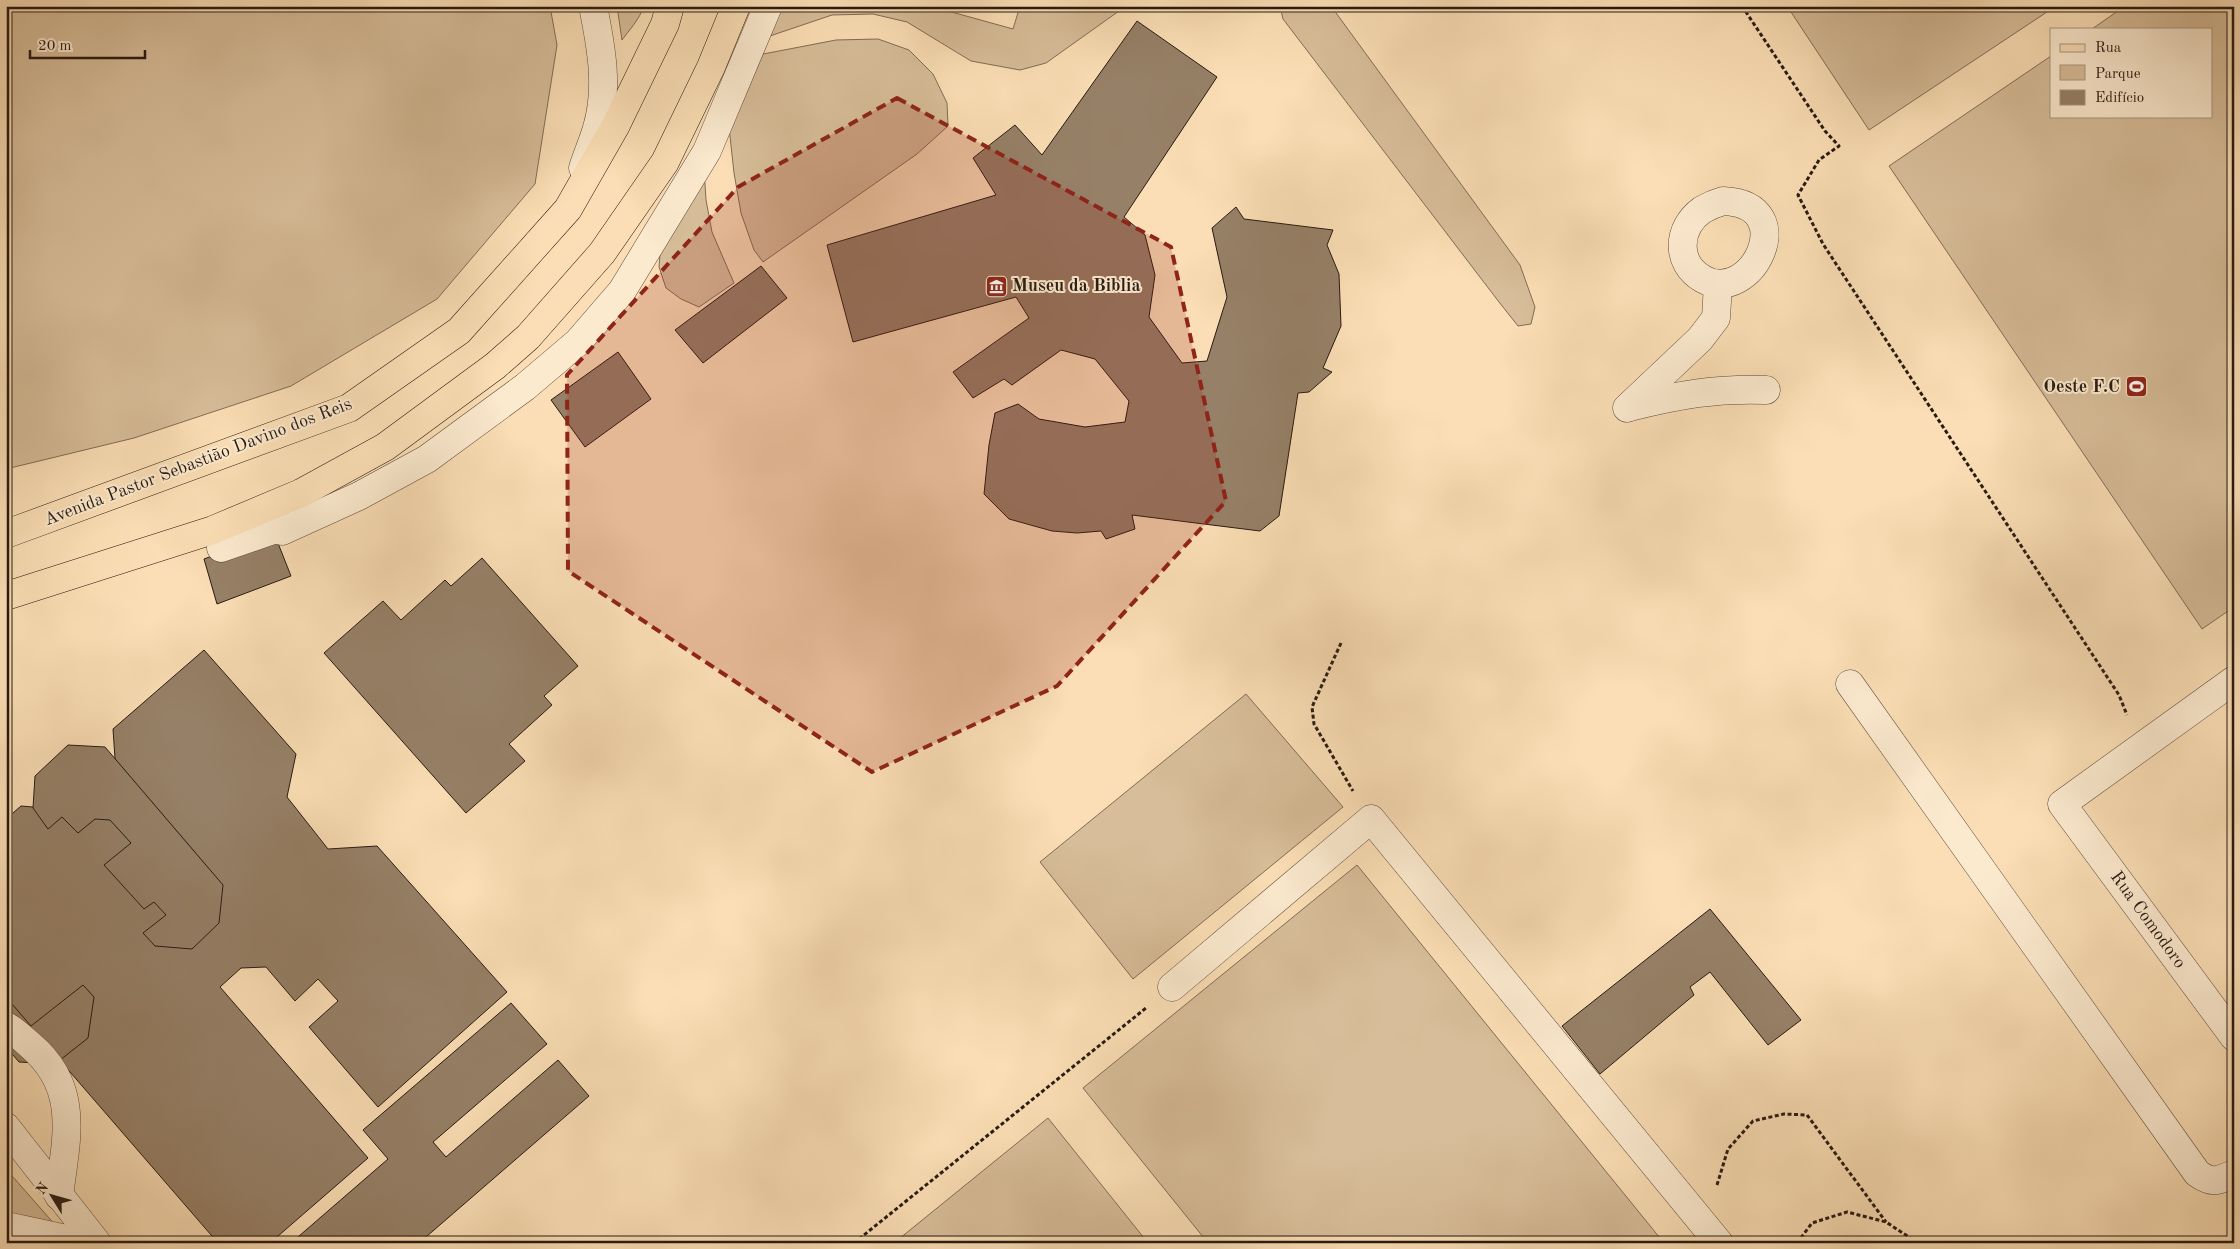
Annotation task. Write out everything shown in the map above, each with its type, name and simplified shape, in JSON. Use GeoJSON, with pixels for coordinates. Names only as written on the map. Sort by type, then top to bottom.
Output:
{"type":"FeatureCollection","features":[{"type":"Feature","properties":{"kind":"main road","name":"Avenida Pastor Sebastião Davino dos Reis"},"geometry":{"type":"LineString","coordinates":[[6,534],[349,408],[459,331],[568,209],[616,125],[665,24],[670,6]]}},
{"type":"Feature","properties":{"kind":"main road"},"geometry":{"type":"LineString","coordinates":[[6,596],[213,530],[301,493],[385,447],[495,366],[528,337],[602,254],[665,162],[714,59],[736,6]]}},
{"type":"Feature","properties":{"kind":"street"},"geometry":{"type":"LineString","coordinates":[[568,209],[598,126],[603,86],[602,49],[593,6]]}},
{"type":"Feature","properties":{"kind":"street"},"geometry":{"type":"LineString","coordinates":[[221,548],[276,528],[282,531],[359,496],[427,459],[525,387],[578,342],[622,291],[707,151],[768,6]]}},
{"type":"Feature","properties":{"kind":"street"},"geometry":{"type":"LineString","coordinates":[[1718,284],[1716,318],[1700,339],[1626,408],[1674,396],[1728,389],[1766,390]]}},
{"type":"Feature","properties":{"kind":"street","name":"Rua Comodoro"},"geometry":{"type":"LineString","coordinates":[[2234,680],[2062,804],[2234,1037]]}},
{"type":"Feature","properties":{"kind":"street"},"geometry":{"type":"LineString","coordinates":[[1850,684],[2197,1173],[2207,1180],[2219,1181],[2234,1174]]}},
{"type":"Feature","properties":{"kind":"street"},"geometry":{"type":"LineString","coordinates":[[1172,987],[1371,819],[1719,1243]]}},
{"type":"Feature","properties":{"kind":"street"},"geometry":{"type":"LineString","coordinates":[[6,1026],[40,1054],[60,1082],[65,1098],[67,1134],[59,1196]]}},
{"type":"Feature","properties":{"kind":"street"},"geometry":{"type":"LineString","coordinates":[[6,1127],[97,1243]]}},
{"type":"Feature","properties":{"kind":"street"},"geometry":{"type":"LineString","coordinates":[[6,1226],[85,1243]]}},
{"type":"Feature","properties":{"kind":"path"},"geometry":{"type":"LineString","coordinates":[[1742,6],[1825,131],[1839,146],[1819,160],[1798,196],[1823,244],[2119,695],[2128,719]]}},
{"type":"Feature","properties":{"kind":"path"},"geometry":{"type":"LineString","coordinates":[[1341,643],[1312,707],[1314,724],[1337,766],[1371,819]]}},
{"type":"Feature","properties":{"kind":"path"},"geometry":{"type":"LineString","coordinates":[[854,1243],[1172,987]]}},
{"type":"Feature","properties":{"kind":"path"},"geometry":{"type":"LineString","coordinates":[[1716,1190],[1728,1149],[1753,1120],[1784,1114],[1807,1115],[1886,1222]]}},
{"type":"Feature","properties":{"kind":"path"},"geometry":{"type":"LineString","coordinates":[[1797,1243],[1812,1223],[1847,1212],[1886,1222],[1918,1243]]}},
{"type":"Feature","properties":{"kind":"highlighted area"},"geometry":{"type":"Polygon","coordinates":[[[897,98],[1171,247],[1226,501],[1057,686],[872,772],[568,571],[567,375],[738,187],[897,98]]]}},
{"type":"Feature","properties":{"kind":"green space"},"geometry":{"type":"Polygon","coordinates":[[[6,6],[550,6],[557,45],[535,184],[437,299],[291,386],[134,438],[6,469],[6,6]]]}},
{"type":"Feature","properties":{"kind":"green space"},"geometry":{"type":"Polygon","coordinates":[[[617,6],[644,6],[637,20],[622,40],[617,6]]]}},
{"type":"Feature","properties":{"kind":"green space"},"geometry":{"type":"Polygon","coordinates":[[[776,6],[930,6],[1013,29],[1020,6],[1126,6],[1046,63],[1020,70],[971,61],[907,22],[873,14],[832,15],[764,38],[776,6]]]}},
{"type":"Feature","properties":{"kind":"green space"},"geometry":{"type":"Polygon","coordinates":[[[1280,6],[1331,6],[1520,265],[1535,307],[1531,324],[1518,326],[1499,302],[1283,19],[1280,6]]]}},
{"type":"Feature","properties":{"kind":"green space"},"geometry":{"type":"Polygon","coordinates":[[[1787,6],[2056,6],[1869,130],[1787,6]]]}},
{"type":"Feature","properties":{"kind":"green space","name":"Oeste F.C"},"geometry":{"type":"Polygon","coordinates":[[[2125,6],[2234,6],[2234,607],[2202,629],[1889,166],[2050,57],[2050,118],[2212,118],[2212,28],[2093,28],[2125,6]]]}},
{"type":"Feature","properties":{"kind":"green space"},"geometry":{"type":"Polygon","coordinates":[[[878,39],[909,50],[933,74],[947,103],[948,126],[917,154],[763,262],[754,250],[741,213],[734,173],[728,118],[758,55],[836,40],[878,39]]]}},
{"type":"Feature","properties":{"kind":"green space"},"geometry":{"type":"Polygon","coordinates":[[[704,169],[706,200],[712,232],[734,283],[699,307],[681,299],[666,288],[659,267],[662,232],[704,169]]]}},
{"type":"Feature","properties":{"kind":"green space"},"geometry":{"type":"Polygon","coordinates":[[[1246,694],[1343,807],[1133,979],[1040,862],[1246,694]]]}},
{"type":"Feature","properties":{"kind":"green space"},"geometry":{"type":"Polygon","coordinates":[[[1357,865],[1664,1243],[1208,1243],[1083,1088],[1357,865]]]}},
{"type":"Feature","properties":{"kind":"green space"},"geometry":{"type":"Polygon","coordinates":[[[1048,1118],[1148,1243],[894,1243],[1048,1118]]]}},
{"type":"Feature","properties":{"kind":"green space"},"geometry":{"type":"Polygon","coordinates":[[[6,1169],[71,1243],[6,1243],[6,1169]]]}},
{"type":"Feature","properties":{"kind":"building","name":"Museu da Biblia"},"geometry":{"type":"Polygon","coordinates":[[[1137,21],[1217,77],[1124,217],[1145,235],[1155,275],[1149,317],[1182,363],[1207,361],[1227,297],[1212,228],[1236,207],[1244,219],[1333,230],[1327,245],[1339,274],[1341,326],[1323,368],[1332,372],[1309,392],[1298,393],[1279,516],[1260,531],[1132,515],[1135,529],[1106,539],[1101,531],[1077,533],[1052,531],[1009,519],[984,494],[989,445],[995,413],[1018,404],[1039,419],[1085,427],[1125,422],[1129,401],[1095,359],[1061,350],[1012,385],[1004,379],[973,398],[953,372],[1029,318],[1016,297],[853,342],[827,245],[996,195],[973,158],[1015,125],[1042,155],[1137,21]]]}},
{"type":"Feature","properties":{"kind":"building"},"geometry":{"type":"Polygon","coordinates":[[[761,266],[787,298],[703,363],[675,330],[761,266]]]}},
{"type":"Feature","properties":{"kind":"building"},"geometry":{"type":"Polygon","coordinates":[[[618,352],[651,399],[585,447],[551,400],[618,352]]]}},
{"type":"Feature","properties":{"kind":"building"},"geometry":{"type":"Polygon","coordinates":[[[274,533],[291,576],[217,604],[204,559],[274,533]]]}},
{"type":"Feature","properties":{"kind":"building"},"geometry":{"type":"Polygon","coordinates":[[[482,558],[578,666],[544,696],[552,705],[509,744],[525,761],[466,813],[324,653],[383,601],[401,620],[445,580],[451,586],[482,558]]]}},
{"type":"Feature","properties":{"kind":"building"},"geometry":{"type":"Polygon","coordinates":[[[204,650],[296,754],[287,797],[328,849],[377,846],[507,992],[378,1107],[309,1027],[338,1001],[318,979],[295,1001],[266,967],[241,968],[220,987],[368,1158],[270,1243],[218,1243],[6,998],[6,819],[21,806],[69,810],[116,773],[113,729],[204,650]]]}},
{"type":"Feature","properties":{"kind":"building"},"geometry":{"type":"Polygon","coordinates":[[[68,745],[105,747],[223,885],[219,923],[192,949],[155,946],[143,933],[166,915],[154,902],[144,909],[104,865],[131,843],[110,820],[95,819],[78,833],[62,817],[48,829],[33,808],[35,776],[68,745]]]}},
{"type":"Feature","properties":{"kind":"building"},"geometry":{"type":"Polygon","coordinates":[[[1710,909],[1801,1020],[1768,1045],[1710,972],[1690,987],[1694,995],[1600,1074],[1562,1026],[1710,909]]]}},
{"type":"Feature","properties":{"kind":"building"},"geometry":{"type":"Polygon","coordinates":[[[83,985],[94,997],[88,1038],[55,1064],[19,1062],[6,1047],[6,997],[31,1026],[83,985]]]}},
{"type":"Feature","properties":{"kind":"building"},"geometry":{"type":"Polygon","coordinates":[[[511,1003],[547,1044],[433,1142],[446,1157],[558,1060],[589,1096],[419,1243],[291,1243],[388,1159],[363,1130],[511,1003]]]}},
{"type":"Feature","properties":{"kind":"place","name":"Museu da Biblia"},"geometry":{"type":"Point","coordinates":[996,286]}},
{"type":"Feature","properties":{"kind":"place","name":"Oeste F.C"},"geometry":{"type":"Point","coordinates":[2136,387]}}]}
